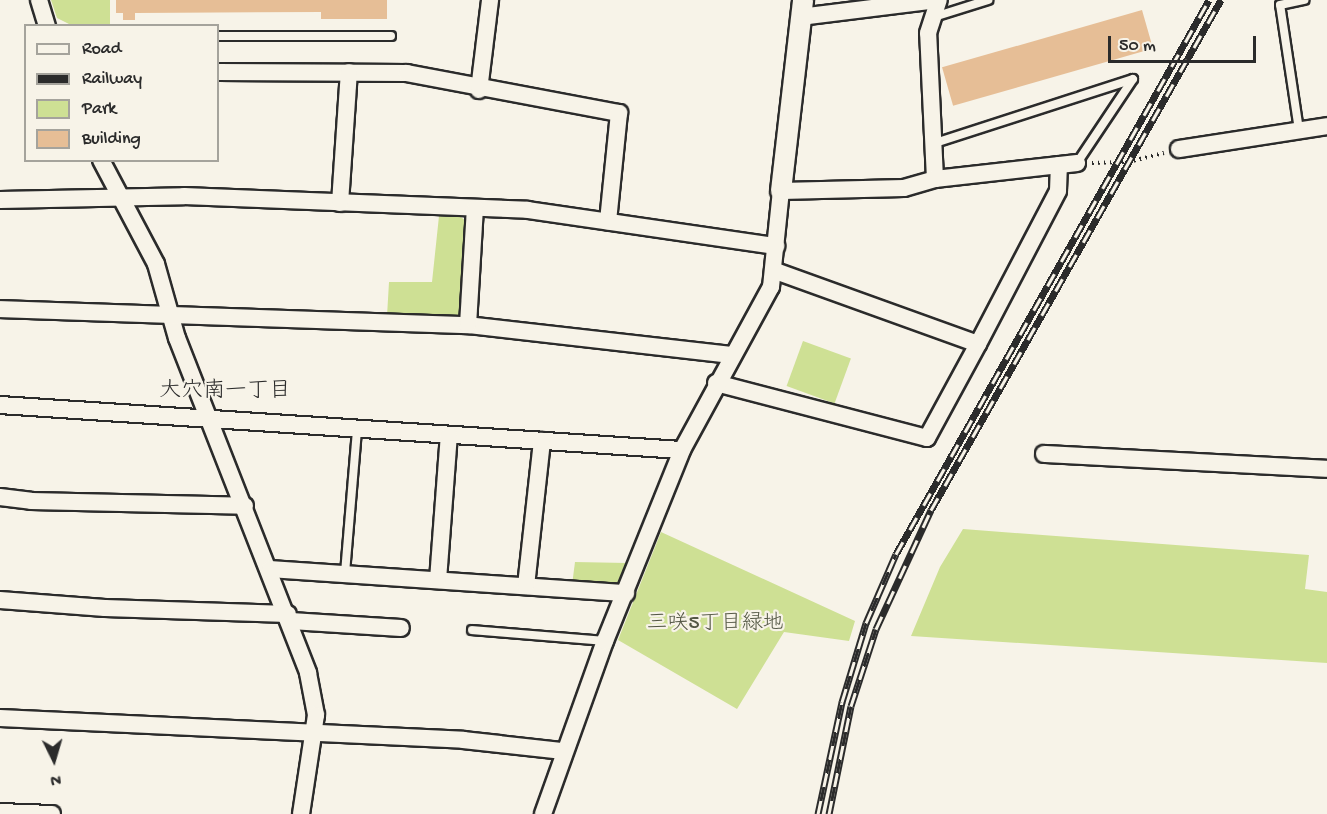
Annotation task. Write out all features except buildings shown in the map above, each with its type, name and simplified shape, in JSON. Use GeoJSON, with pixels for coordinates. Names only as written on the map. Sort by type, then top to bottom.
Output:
{"type":"FeatureCollection","features":[{"type":"Feature","properties":{"kind":"street"},"geometry":{"type":"LineString","coordinates":[[39,0],[46,24]]}},
{"type":"Feature","properties":{"kind":"street"},"geometry":{"type":"LineString","coordinates":[[480,90],[490,0]]}},
{"type":"Feature","properties":{"kind":"street"},"geometry":{"type":"LineString","coordinates":[[543,814],[563,751],[605,641],[682,450],[716,383],[771,287],[775,271],[781,191],[802,8],[938,0],[928,33],[931,144],[935,179]]}},
{"type":"Feature","properties":{"kind":"street"},"geometry":{"type":"LineString","coordinates":[[219,72],[407,73],[480,90],[619,113],[608,221]]}},
{"type":"Feature","properties":{"kind":"street"},"geometry":{"type":"LineString","coordinates":[[340,203],[349,72]]}},
{"type":"Feature","properties":{"kind":"street"},"geometry":{"type":"LineString","coordinates":[[1179,149],[1327,126]]}},
{"type":"Feature","properties":{"kind":"street"},"geometry":{"type":"LineString","coordinates":[[102,162],[156,264],[172,318],[208,419],[290,617],[314,695],[315,733],[301,814]]}},
{"type":"Feature","properties":{"kind":"street"},"geometry":{"type":"LineString","coordinates":[[781,191],[904,188],[935,179],[1077,163]]}},
{"type":"Feature","properties":{"kind":"street"},"geometry":{"type":"LineString","coordinates":[[716,383],[927,438],[1058,191],[1059,165]]}},
{"type":"Feature","properties":{"kind":"street"},"geometry":{"type":"LineString","coordinates":[[0,200],[120,196],[528,210],[776,246]]}},
{"type":"Feature","properties":{"kind":"street"},"geometry":{"type":"LineString","coordinates":[[468,326],[475,208]]}},
{"type":"Feature","properties":{"kind":"street"},"geometry":{"type":"LineString","coordinates":[[775,271],[978,344]]}},
{"type":"Feature","properties":{"kind":"street"},"geometry":{"type":"LineString","coordinates":[[0,309],[172,318],[468,326],[732,355]]}},
{"type":"Feature","properties":{"kind":"street"},"geometry":{"type":"LineString","coordinates":[[0,405],[682,450]]}},
{"type":"Feature","properties":{"kind":"street"},"geometry":{"type":"LineString","coordinates":[[438,580],[449,435]]}},
{"type":"Feature","properties":{"kind":"street"},"geometry":{"type":"LineString","coordinates":[[526,586],[542,441]]}},
{"type":"Feature","properties":{"kind":"street"},"geometry":{"type":"LineString","coordinates":[[1044,454],[1327,469]]}},
{"type":"Feature","properties":{"kind":"street"},"geometry":{"type":"LineString","coordinates":[[0,497],[245,506]]}},
{"type":"Feature","properties":{"kind":"street"},"geometry":{"type":"LineString","coordinates":[[270,569],[626,593]]}},
{"type":"Feature","properties":{"kind":"street"},"geometry":{"type":"LineString","coordinates":[[0,600],[105,608],[290,617],[401,628]]}},
{"type":"Feature","properties":{"kind":"street"},"geometry":{"type":"LineString","coordinates":[[0,718],[463,740],[563,751]]}},
{"type":"Feature","properties":{"kind":"street"},"geometry":{"type":"LineString","coordinates":[[0,812],[52,814]]}},
{"type":"Feature","properties":{"kind":"lane"},"geometry":{"type":"LineString","coordinates":[[933,17],[988,0]]}},
{"type":"Feature","properties":{"kind":"lane"},"geometry":{"type":"LineString","coordinates":[[1299,130],[1280,6],[1304,0]]}},
{"type":"Feature","properties":{"kind":"lane"},"geometry":{"type":"LineString","coordinates":[[219,36],[391,36]]}},
{"type":"Feature","properties":{"kind":"lane"},"geometry":{"type":"LineString","coordinates":[[931,144],[1133,79],[1077,163]]}},
{"type":"Feature","properties":{"kind":"lane"},"geometry":{"type":"LineString","coordinates":[[345,573],[357,429]]}},
{"type":"Feature","properties":{"kind":"lane"},"geometry":{"type":"LineString","coordinates":[[472,630],[605,641]]}},
{"type":"Feature","properties":{"kind":"path"},"geometry":{"type":"LineString","coordinates":[[1077,163],[1128,162],[1179,149]]}},
{"type":"Feature","properties":{"kind":"green space"},"geometry":{"type":"Polygon","coordinates":[[[51,0],[110,0],[110,24],[69,24],[57,18],[51,0]]]}},
{"type":"Feature","properties":{"kind":"green space"},"geometry":{"type":"Polygon","coordinates":[[[439,216],[461,217],[468,223],[464,313],[457,318],[387,316],[389,282],[432,282],[439,216]]]}},
{"type":"Feature","properties":{"kind":"green space"},"geometry":{"type":"Polygon","coordinates":[[[803,341],[851,358],[835,404],[787,386],[803,341]]]}},
{"type":"Feature","properties":{"kind":"green space"},"geometry":{"type":"Polygon","coordinates":[[[963,529],[1309,555],[1305,589],[1327,592],[1327,663],[911,636],[940,567],[963,529]]]}},
{"type":"Feature","properties":{"kind":"green space","name":"三咲5丁目緑地"},"geometry":{"type":"Polygon","coordinates":[[[661,532],[855,621],[849,641],[784,632],[737,709],[618,640],[661,532]]]}},
{"type":"Feature","properties":{"kind":"green space"},"geometry":{"type":"Polygon","coordinates":[[[575,562],[627,563],[622,581],[611,585],[572,585],[575,562]]]}},
{"type":"Feature","properties":{"kind":"railway"},"geometry":{"type":"LineString","coordinates":[[818,814],[842,702],[866,623],[896,554],[1209,0]]}},
{"type":"Feature","properties":{"kind":"railway"},"geometry":{"type":"LineString","coordinates":[[829,814],[851,706],[876,629],[931,510],[1221,0]]}},
{"type":"Feature","properties":{"kind":"district","name":"大穴南一丁目"},"geometry":{"type":"Point","coordinates":[225,393]}}]}
